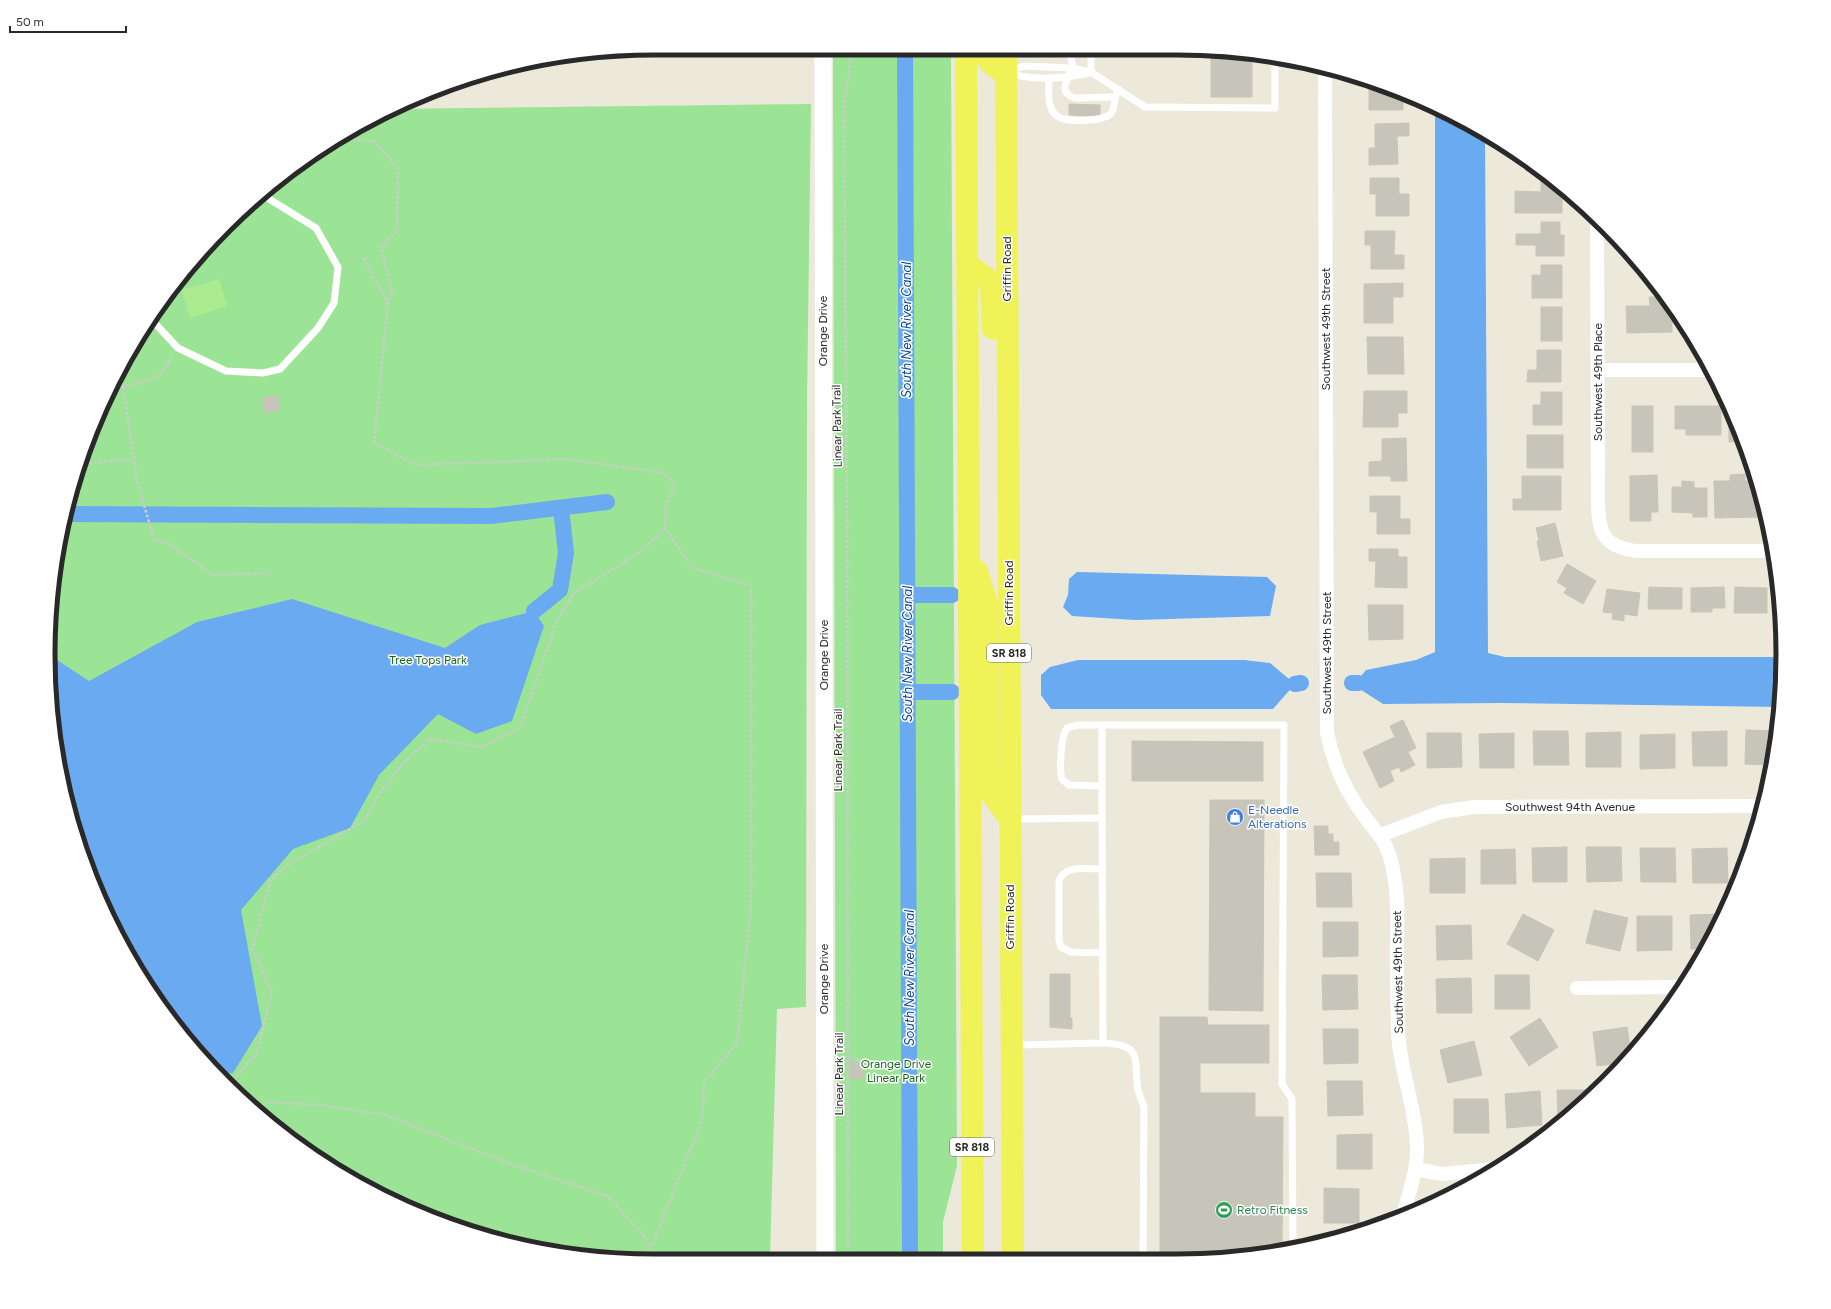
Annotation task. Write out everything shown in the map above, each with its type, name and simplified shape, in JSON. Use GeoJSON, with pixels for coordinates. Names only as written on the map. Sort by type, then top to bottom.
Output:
{"type":"FeatureCollection","features":[{"type":"Feature","properties":{"kind":"main road","name":"SR 818"},"geometry":{"type":"LineString","coordinates":[[966,55],[973,1254]]}},
{"type":"Feature","properties":{"kind":"main road"},"geometry":{"type":"LineString","coordinates":[[986,55],[988,61],[996,69],[1006,72]]}},
{"type":"Feature","properties":{"kind":"main road","name":"Griffin Road"},"geometry":{"type":"LineString","coordinates":[[1006,55],[1013,1254]]}},
{"type":"Feature","properties":{"kind":"main road"},"geometry":{"type":"LineString","coordinates":[[968,265],[988,279],[991,284],[998,467],[1008,505]]}},
{"type":"Feature","properties":{"kind":"main road"},"geometry":{"type":"LineString","coordinates":[[970,549],[987,603],[988,789],[1010,818]]}},
{"type":"Feature","properties":{"kind":"street","name":"Orange Drive"},"geometry":{"type":"LineString","coordinates":[[823,55],[825,1254]]}},
{"type":"Feature","properties":{"kind":"street","name":"Southwest 49th Street"},"geometry":{"type":"LineString","coordinates":[[1325,74],[1327,732],[1333,760],[1339,775],[1365,818],[1381,835],[1390,858],[1396,892],[1398,1031],[1403,1069],[1416,1135],[1417,1158],[1405,1208]]}},
{"type":"Feature","properties":{"kind":"street","name":"Southwest 49th Place"},"geometry":{"type":"LineString","coordinates":[[1597,228],[1598,517],[1600,528],[1608,541],[1614,546],[1624,550],[1766,551]]}},
{"type":"Feature","properties":{"kind":"street"},"geometry":{"type":"LineString","coordinates":[[1598,370],[1704,370]]}},
{"type":"Feature","properties":{"kind":"street","name":"Southwest 94th Avenue"},"geometry":{"type":"LineString","coordinates":[[1381,835],[1441,812],[1474,807],[1757,806]]}},
{"type":"Feature","properties":{"kind":"street"},"geometry":{"type":"LineString","coordinates":[[1577,988],[1676,987]]}},
{"type":"Feature","properties":{"kind":"street"},"geometry":{"type":"LineString","coordinates":[[1415,1169],[1442,1174],[1482,1170]]}},
{"type":"Feature","properties":{"kind":"lane"},"geometry":{"type":"LineString","coordinates":[[1070,55],[1072,60],[1072,68],[1064,83],[1069,96],[1075,98],[1114,98]]}},
{"type":"Feature","properties":{"kind":"lane"},"geometry":{"type":"LineString","coordinates":[[1091,55],[1091,72]]}},
{"type":"Feature","properties":{"kind":"lane"},"geometry":{"type":"LineString","coordinates":[[1006,72],[1024,66],[1072,68],[1091,72],[1145,107],[1275,108],[1275,64]]}},
{"type":"Feature","properties":{"kind":"lane"},"geometry":{"type":"LineString","coordinates":[[1006,72],[1024,78],[1049,78],[1067,77],[1091,72]]}},
{"type":"Feature","properties":{"kind":"lane"},"geometry":{"type":"LineString","coordinates":[[1049,78],[1049,102],[1052,110],[1057,116],[1065,119],[1100,120],[1108,117],[1113,112],[1114,98],[1118,89]]}},
{"type":"Feature","properties":{"kind":"lane"},"geometry":{"type":"LineString","coordinates":[[155,323],[178,348],[226,371],[263,373],[280,369],[318,328],[334,303],[338,267],[316,228],[267,198]]}},
{"type":"Feature","properties":{"kind":"lane"},"geometry":{"type":"LineString","coordinates":[[1102,786],[1069,785],[1065,782],[1061,773],[1062,738],[1067,728],[1078,724],[1284,725],[1282,1084],[1292,1098],[1293,1242]]}},
{"type":"Feature","properties":{"kind":"lane"},"geometry":{"type":"LineString","coordinates":[[1102,725],[1103,1043]]}},
{"type":"Feature","properties":{"kind":"lane"},"geometry":{"type":"LineString","coordinates":[[1010,818],[1102,818]]}},
{"type":"Feature","properties":{"kind":"lane"},"geometry":{"type":"LineString","coordinates":[[1102,869],[1071,869],[1065,871],[1061,875],[1059,881],[1059,940],[1061,947],[1071,952],[1103,953]]}},
{"type":"Feature","properties":{"kind":"lane"},"geometry":{"type":"LineString","coordinates":[[1011,1045],[1121,1044],[1128,1047],[1134,1054],[1138,1092],[1144,1108],[1143,1254]]}},
{"type":"Feature","properties":{"kind":"path","name":"Linear Park Trail"},"geometry":{"type":"LineString","coordinates":[[848,1254],[844,104],[851,55]]}},
{"type":"Feature","properties":{"kind":"path"},"geometry":{"type":"LineString","coordinates":[[353,140],[374,141],[398,168],[397,231],[381,247],[392,292],[388,302],[374,442],[416,465],[568,459],[664,473],[671,481],[674,488],[666,503],[665,529],[693,568],[751,586],[751,904],[737,1043],[704,1082],[702,1121],[651,1248],[645,1254]]}},
{"type":"Feature","properties":{"kind":"path"},"geometry":{"type":"LineString","coordinates":[[363,258],[388,302]]}},
{"type":"Feature","properties":{"kind":"path"},"geometry":{"type":"LineString","coordinates":[[118,387],[122,387],[146,380],[161,373],[178,348]]}},
{"type":"Feature","properties":{"kind":"path"},"geometry":{"type":"LineString","coordinates":[[122,387],[137,481],[154,539],[168,543],[213,575],[269,572]]}},
{"type":"Feature","properties":{"kind":"path"},"geometry":{"type":"LineString","coordinates":[[87,463],[134,459]]}},
{"type":"Feature","properties":{"kind":"path"},"geometry":{"type":"LineString","coordinates":[[233,1080],[257,1053],[272,991],[252,949],[270,881],[292,862],[364,821],[379,794],[403,763],[430,739],[481,747],[520,728],[558,618],[575,592],[639,553],[665,529]]}},
{"type":"Feature","properties":{"kind":"path"},"geometry":{"type":"LineString","coordinates":[[848,1058],[858,1058],[858,1062],[864,1061]]}},
{"type":"Feature","properties":{"kind":"path"},"geometry":{"type":"LineString","coordinates":[[260,1106],[267,1102],[321,1106],[385,1115],[503,1161],[606,1196],[640,1231],[651,1248]]}},
{"type":"Feature","properties":{"kind":"green space","name":"Orange Drive Linear Park"},"geometry":{"type":"Polygon","coordinates":[[[833,55],[951,55],[957,1166],[943,1222],[943,1254],[836,1254],[833,55]]]}},
{"type":"Feature","properties":{"kind":"green space","name":"Tree Tops Park"},"geometry":{"type":"Polygon","coordinates":[[[811,104],[807,401],[806,1007],[777,1009],[770,1254],[615,1253],[576,1249],[499,1234],[425,1208],[389,1192],[355,1174],[321,1153],[259,1105],[231,1078],[204,1050],[156,988],[135,954],[117,920],[101,884],[75,810],[60,733],[56,694],[56,615],[60,576],[75,499],[101,425],[117,389],[135,355],[156,321],[204,259],[231,231],[259,204],[321,156],[355,135],[407,109],[811,104]]]}},
{"type":"Feature","properties":{"kind":"green space"},"geometry":{"type":"Polygon","coordinates":[[[219,279],[227,306],[190,318],[182,290],[219,279]]]}},
{"type":"Feature","properties":{"kind":"water"},"geometry":{"type":"Polygon","coordinates":[[[1435,114],[1485,141],[1488,653],[1505,657],[1776,657],[1774,707],[1500,703],[1383,704],[1358,688],[1358,680],[1366,670],[1416,660],[1435,652],[1435,114]]]}},
{"type":"Feature","properties":{"kind":"water"},"geometry":{"type":"Polygon","coordinates":[[[1077,572],[1267,577],[1276,586],[1270,616],[1135,620],[1072,616],[1063,607],[1068,595],[1069,579],[1077,572]]]}},
{"type":"Feature","properties":{"kind":"water"},"geometry":{"type":"Polygon","coordinates":[[[292,599],[445,648],[480,625],[534,611],[544,626],[512,721],[476,734],[438,714],[379,775],[350,828],[293,849],[241,910],[262,1026],[233,1073],[227,1074],[204,1050],[156,988],[135,954],[117,920],[101,884],[75,810],[60,733],[56,694],[55,659],[89,681],[197,622],[292,599]]]}},
{"type":"Feature","properties":{"kind":"water"},"geometry":{"type":"Polygon","coordinates":[[[1078,660],[1244,660],[1270,663],[1295,684],[1273,709],[1051,709],[1041,695],[1041,675],[1050,667],[1078,660]]]}},
{"type":"Feature","properties":{"kind":"building"},"geometry":{"type":"Polygon","coordinates":[[[1211,56],[1252,60],[1252,97],[1211,97],[1211,56]]]}},
{"type":"Feature","properties":{"kind":"building"},"geometry":{"type":"Polygon","coordinates":[[[1369,87],[1403,100],[1403,110],[1369,110],[1369,87]]]}},
{"type":"Feature","properties":{"kind":"building"},"geometry":{"type":"Polygon","coordinates":[[[1069,104],[1100,105],[1100,116],[1069,115],[1069,104]]]}},
{"type":"Feature","properties":{"kind":"building"},"geometry":{"type":"Polygon","coordinates":[[[1409,123],[1409,136],[1397,136],[1398,164],[1369,165],[1369,148],[1375,148],[1375,124],[1409,123]]]}},
{"type":"Feature","properties":{"kind":"building"},"geometry":{"type":"Polygon","coordinates":[[[1370,178],[1399,178],[1399,194],[1409,194],[1409,216],[1376,216],[1376,194],[1370,194],[1370,178]]]}},
{"type":"Feature","properties":{"kind":"building"},"geometry":{"type":"Polygon","coordinates":[[[1541,180],[1542,180],[1562,196],[1562,213],[1515,213],[1515,191],[1541,192],[1541,180]]]}},
{"type":"Feature","properties":{"kind":"building"},"geometry":{"type":"Polygon","coordinates":[[[1541,222],[1560,222],[1560,235],[1564,235],[1564,256],[1536,256],[1536,245],[1516,245],[1516,234],[1541,234],[1541,222]]]}},
{"type":"Feature","properties":{"kind":"building"},"geometry":{"type":"Polygon","coordinates":[[[1365,231],[1395,231],[1394,255],[1404,255],[1404,269],[1371,269],[1371,245],[1365,245],[1365,231]]]}},
{"type":"Feature","properties":{"kind":"building"},"geometry":{"type":"Polygon","coordinates":[[[1541,265],[1562,265],[1562,298],[1532,298],[1532,275],[1541,275],[1541,265]]]}},
{"type":"Feature","properties":{"kind":"building"},"geometry":{"type":"Polygon","coordinates":[[[1403,283],[1403,297],[1393,297],[1393,323],[1364,323],[1364,284],[1403,283]]]}},
{"type":"Feature","properties":{"kind":"building"},"geometry":{"type":"Polygon","coordinates":[[[1649,297],[1657,297],[1672,317],[1672,332],[1627,333],[1626,306],[1650,306],[1649,297]]]}},
{"type":"Feature","properties":{"kind":"building"},"geometry":{"type":"Polygon","coordinates":[[[1541,307],[1562,307],[1562,341],[1541,341],[1541,307]]]}},
{"type":"Feature","properties":{"kind":"building"},"geometry":{"type":"Polygon","coordinates":[[[1367,337],[1403,337],[1404,374],[1368,374],[1367,337]]]}},
{"type":"Feature","properties":{"kind":"building"},"geometry":{"type":"Polygon","coordinates":[[[1537,350],[1561,350],[1561,382],[1527,382],[1528,370],[1537,370],[1537,350]]]}},
{"type":"Feature","properties":{"kind":"building"},"geometry":{"type":"Polygon","coordinates":[[[1364,391],[1407,391],[1407,413],[1398,413],[1398,427],[1363,427],[1364,391]]]}},
{"type":"Feature","properties":{"kind":"building"},"geometry":{"type":"Polygon","coordinates":[[[1541,392],[1562,392],[1562,425],[1533,425],[1533,405],[1541,405],[1541,392]]]}},
{"type":"Feature","properties":{"kind":"building"},"geometry":{"type":"Polygon","coordinates":[[[277,395],[280,410],[265,413],[262,399],[277,395]]]}},
{"type":"Feature","properties":{"kind":"building"},"geometry":{"type":"Polygon","coordinates":[[[1632,406],[1653,406],[1653,452],[1632,452],[1632,406]]]}},
{"type":"Feature","properties":{"kind":"building"},"geometry":{"type":"Polygon","coordinates":[[[1675,406],[1721,406],[1721,435],[1686,435],[1686,429],[1675,429],[1675,406]]]}},
{"type":"Feature","properties":{"kind":"building"},"geometry":{"type":"Polygon","coordinates":[[[1729,423],[1736,441],[1729,442],[1729,423]]]}},
{"type":"Feature","properties":{"kind":"building"},"geometry":{"type":"Polygon","coordinates":[[[1527,435],[1563,435],[1563,468],[1527,468],[1527,435]]]}},
{"type":"Feature","properties":{"kind":"building"},"geometry":{"type":"Polygon","coordinates":[[[1406,438],[1407,481],[1391,481],[1391,476],[1369,476],[1369,462],[1382,461],[1382,439],[1406,438]]]}},
{"type":"Feature","properties":{"kind":"building"},"geometry":{"type":"Polygon","coordinates":[[[1745,474],[1745,481],[1750,481],[1760,517],[1715,518],[1714,481],[1730,481],[1730,475],[1745,474]]]}},
{"type":"Feature","properties":{"kind":"building"},"geometry":{"type":"Polygon","coordinates":[[[1657,475],[1658,512],[1651,512],[1651,521],[1630,521],[1630,476],[1657,475]]]}},
{"type":"Feature","properties":{"kind":"building"},"geometry":{"type":"Polygon","coordinates":[[[1522,476],[1561,476],[1561,510],[1513,510],[1513,499],[1522,499],[1522,476]]]}},
{"type":"Feature","properties":{"kind":"building"},"geometry":{"type":"Polygon","coordinates":[[[1682,481],[1694,482],[1694,488],[1707,488],[1707,517],[1693,517],[1693,513],[1672,512],[1672,487],[1682,487],[1682,481]]]}},
{"type":"Feature","properties":{"kind":"building"},"geometry":{"type":"Polygon","coordinates":[[[1370,496],[1400,496],[1400,519],[1410,519],[1410,534],[1377,534],[1377,512],[1370,512],[1370,496]]]}},
{"type":"Feature","properties":{"kind":"building"},"geometry":{"type":"Polygon","coordinates":[[[1555,523],[1563,556],[1541,561],[1536,528],[1555,523]]]}},
{"type":"Feature","properties":{"kind":"building"},"geometry":{"type":"Polygon","coordinates":[[[1369,549],[1398,549],[1398,557],[1407,557],[1407,588],[1375,587],[1376,561],[1369,561],[1369,549]]]}},
{"type":"Feature","properties":{"kind":"building"},"geometry":{"type":"Polygon","coordinates":[[[1567,564],[1596,581],[1583,604],[1564,593],[1567,588],[1557,582],[1567,564]]]}},
{"type":"Feature","properties":{"kind":"building"},"geometry":{"type":"Polygon","coordinates":[[[1649,587],[1682,588],[1682,609],[1648,609],[1649,587]]]}},
{"type":"Feature","properties":{"kind":"building"},"geometry":{"type":"Polygon","coordinates":[[[1724,587],[1725,608],[1712,608],[1712,612],[1691,612],[1691,588],[1724,587]]]}},
{"type":"Feature","properties":{"kind":"building"},"geometry":{"type":"Polygon","coordinates":[[[1735,587],[1767,588],[1767,613],[1734,613],[1735,587]]]}},
{"type":"Feature","properties":{"kind":"building"},"geometry":{"type":"Polygon","coordinates":[[[1607,589],[1640,593],[1637,616],[1624,614],[1624,621],[1612,619],[1613,613],[1603,612],[1607,589]]]}},
{"type":"Feature","properties":{"kind":"building"},"geometry":{"type":"Polygon","coordinates":[[[1368,605],[1403,605],[1403,639],[1369,640],[1368,605]]]}},
{"type":"Feature","properties":{"kind":"building"},"geometry":{"type":"Polygon","coordinates":[[[1403,720],[1416,748],[1408,752],[1415,765],[1401,772],[1399,767],[1390,771],[1394,781],[1380,788],[1363,752],[1395,737],[1390,726],[1403,720]]]}},
{"type":"Feature","properties":{"kind":"building"},"geometry":{"type":"Polygon","coordinates":[[[1746,730],[1771,731],[1765,765],[1745,764],[1746,730]]]}},
{"type":"Feature","properties":{"kind":"building"},"geometry":{"type":"Polygon","coordinates":[[[1533,731],[1568,731],[1569,765],[1534,765],[1533,731]]]}},
{"type":"Feature","properties":{"kind":"building"},"geometry":{"type":"Polygon","coordinates":[[[1727,731],[1727,766],[1693,766],[1692,732],[1727,731]]]}},
{"type":"Feature","properties":{"kind":"building"},"geometry":{"type":"Polygon","coordinates":[[[1621,732],[1621,767],[1586,767],[1586,733],[1621,732]]]}},
{"type":"Feature","properties":{"kind":"building"},"geometry":{"type":"Polygon","coordinates":[[[1427,733],[1461,733],[1462,767],[1427,768],[1427,733]]]}},
{"type":"Feature","properties":{"kind":"building"},"geometry":{"type":"Polygon","coordinates":[[[1514,733],[1514,768],[1480,768],[1479,734],[1514,733]]]}},
{"type":"Feature","properties":{"kind":"building"},"geometry":{"type":"Polygon","coordinates":[[[1675,734],[1675,768],[1640,769],[1640,735],[1675,734]]]}},
{"type":"Feature","properties":{"kind":"building"},"geometry":{"type":"Polygon","coordinates":[[[1132,741],[1263,742],[1263,781],[1132,781],[1132,741]]]}},
{"type":"Feature","properties":{"kind":"building"},"geometry":{"type":"Polygon","coordinates":[[[1210,800],[1264,800],[1263,1011],[1209,1010],[1210,800]]]}},
{"type":"Feature","properties":{"kind":"building"},"geometry":{"type":"Polygon","coordinates":[[[1314,826],[1328,826],[1328,834],[1333,834],[1333,842],[1339,842],[1339,855],[1315,855],[1314,826]]]}},
{"type":"Feature","properties":{"kind":"building"},"geometry":{"type":"Polygon","coordinates":[[[1567,847],[1567,882],[1533,882],[1532,848],[1567,847]]]}},
{"type":"Feature","properties":{"kind":"building"},"geometry":{"type":"Polygon","coordinates":[[[1586,847],[1621,847],[1622,881],[1587,882],[1586,847]]]}},
{"type":"Feature","properties":{"kind":"building"},"geometry":{"type":"Polygon","coordinates":[[[1640,848],[1675,848],[1676,882],[1641,882],[1640,848]]]}},
{"type":"Feature","properties":{"kind":"building"},"geometry":{"type":"Polygon","coordinates":[[[1727,848],[1728,883],[1693,883],[1692,849],[1727,848]]]}},
{"type":"Feature","properties":{"kind":"building"},"geometry":{"type":"Polygon","coordinates":[[[1515,849],[1516,884],[1481,884],[1481,850],[1515,849]]]}},
{"type":"Feature","properties":{"kind":"building"},"geometry":{"type":"Polygon","coordinates":[[[1465,858],[1465,893],[1430,893],[1430,859],[1465,858]]]}},
{"type":"Feature","properties":{"kind":"building"},"geometry":{"type":"Polygon","coordinates":[[[1316,873],[1351,873],[1352,907],[1317,907],[1316,873]]]}},
{"type":"Feature","properties":{"kind":"building"},"geometry":{"type":"Polygon","coordinates":[[[1594,910],[1628,918],[1620,951],[1586,943],[1594,910]]]}},
{"type":"Feature","properties":{"kind":"building"},"geometry":{"type":"Polygon","coordinates":[[[1523,914],[1554,930],[1538,961],[1507,944],[1523,914]]]}},
{"type":"Feature","properties":{"kind":"building"},"geometry":{"type":"Polygon","coordinates":[[[1717,914],[1699,949],[1691,949],[1690,915],[1717,914]]]}},
{"type":"Feature","properties":{"kind":"building"},"geometry":{"type":"Polygon","coordinates":[[[1637,916],[1672,916],[1672,950],[1637,951],[1637,916]]]}},
{"type":"Feature","properties":{"kind":"building"},"geometry":{"type":"Polygon","coordinates":[[[1323,922],[1358,922],[1358,956],[1323,957],[1323,922]]]}},
{"type":"Feature","properties":{"kind":"building"},"geometry":{"type":"Polygon","coordinates":[[[1471,925],[1472,959],[1437,960],[1436,926],[1471,925]]]}},
{"type":"Feature","properties":{"kind":"building"},"geometry":{"type":"Polygon","coordinates":[[[1050,974],[1070,974],[1070,1018],[1072,1018],[1072,1029],[1050,1027],[1050,974]]]}},
{"type":"Feature","properties":{"kind":"building"},"geometry":{"type":"Polygon","coordinates":[[[1322,975],[1357,975],[1358,1009],[1323,1010],[1322,975]]]}},
{"type":"Feature","properties":{"kind":"building"},"geometry":{"type":"Polygon","coordinates":[[[1495,975],[1529,975],[1530,1009],[1495,1009],[1495,975]]]}},
{"type":"Feature","properties":{"kind":"building"},"geometry":{"type":"Polygon","coordinates":[[[1471,978],[1472,1013],[1437,1013],[1436,979],[1471,978]]]}},
{"type":"Feature","properties":{"kind":"building"},"geometry":{"type":"Polygon","coordinates":[[[1160,1017],[1207,1017],[1208,1025],[1269,1025],[1269,1063],[1200,1063],[1200,1093],[1255,1093],[1255,1117],[1283,1117],[1282,1244],[1255,1249],[1216,1253],[1160,1254],[1160,1017]]]}},
{"type":"Feature","properties":{"kind":"building"},"geometry":{"type":"Polygon","coordinates":[[[1540,1018],[1558,1047],[1529,1066],[1510,1037],[1540,1018]]]}},
{"type":"Feature","properties":{"kind":"building"},"geometry":{"type":"Polygon","coordinates":[[[1627,1027],[1630,1046],[1614,1064],[1597,1066],[1593,1032],[1627,1027]]]}},
{"type":"Feature","properties":{"kind":"building"},"geometry":{"type":"Polygon","coordinates":[[[1323,1029],[1358,1029],[1358,1063],[1324,1064],[1323,1029]]]}},
{"type":"Feature","properties":{"kind":"building"},"geometry":{"type":"Polygon","coordinates":[[[1474,1041],[1482,1075],[1448,1083],[1440,1050],[1474,1041]]]}},
{"type":"Feature","properties":{"kind":"building"},"geometry":{"type":"Polygon","coordinates":[[[850,1063],[864,1063],[864,1079],[850,1078],[850,1063]]]}},
{"type":"Feature","properties":{"kind":"building"},"geometry":{"type":"Polygon","coordinates":[[[1327,1081],[1362,1081],[1363,1115],[1328,1116],[1327,1081]]]}},
{"type":"Feature","properties":{"kind":"building"},"geometry":{"type":"Polygon","coordinates":[[[1557,1090],[1588,1090],[1572,1105],[1558,1116],[1557,1090]]]}},
{"type":"Feature","properties":{"kind":"building"},"geometry":{"type":"Polygon","coordinates":[[[1540,1091],[1542,1125],[1507,1128],[1505,1094],[1540,1091]]]}},
{"type":"Feature","properties":{"kind":"building"},"geometry":{"type":"Polygon","coordinates":[[[1454,1099],[1488,1099],[1489,1133],[1454,1133],[1454,1099]]]}},
{"type":"Feature","properties":{"kind":"building"},"geometry":{"type":"Polygon","coordinates":[[[1372,1134],[1372,1169],[1337,1169],[1337,1135],[1372,1134]]]}},
{"type":"Feature","properties":{"kind":"building"},"geometry":{"type":"Polygon","coordinates":[[[1324,1188],[1359,1189],[1359,1223],[1324,1223],[1324,1188]]]}},
{"type":"Feature","properties":{"kind":"waterway","name":"South New River Canal"},"geometry":{"type":"LineString","coordinates":[[905,55],[910,1254]]}},
{"type":"Feature","properties":{"kind":"waterway"},"geometry":{"type":"LineString","coordinates":[[72,514],[491,516],[607,502]]}},
{"type":"Feature","properties":{"kind":"waterway"},"geometry":{"type":"LineString","coordinates":[[534,611],[560,590],[566,553],[561,508]]}},
{"type":"Feature","properties":{"kind":"waterway"},"geometry":{"type":"LineString","coordinates":[[908,595],[952,595]]}},
{"type":"Feature","properties":{"kind":"waterway"},"geometry":{"type":"LineString","coordinates":[[1295,684],[1301,683]]}},
{"type":"Feature","properties":{"kind":"waterway"},"geometry":{"type":"LineString","coordinates":[[1352,683],[1358,683]]}},
{"type":"Feature","properties":{"kind":"waterway"},"geometry":{"type":"LineString","coordinates":[[908,692],[952,692]]}},
{"type":"Feature","properties":{"kind":"place","name":"E-Needle Alterations"},"geometry":{"type":"Point","coordinates":[1235,817]}},
{"type":"Feature","properties":{"kind":"place","name":"Retro Fitness"},"geometry":{"type":"Point","coordinates":[1224,1210]}}]}
